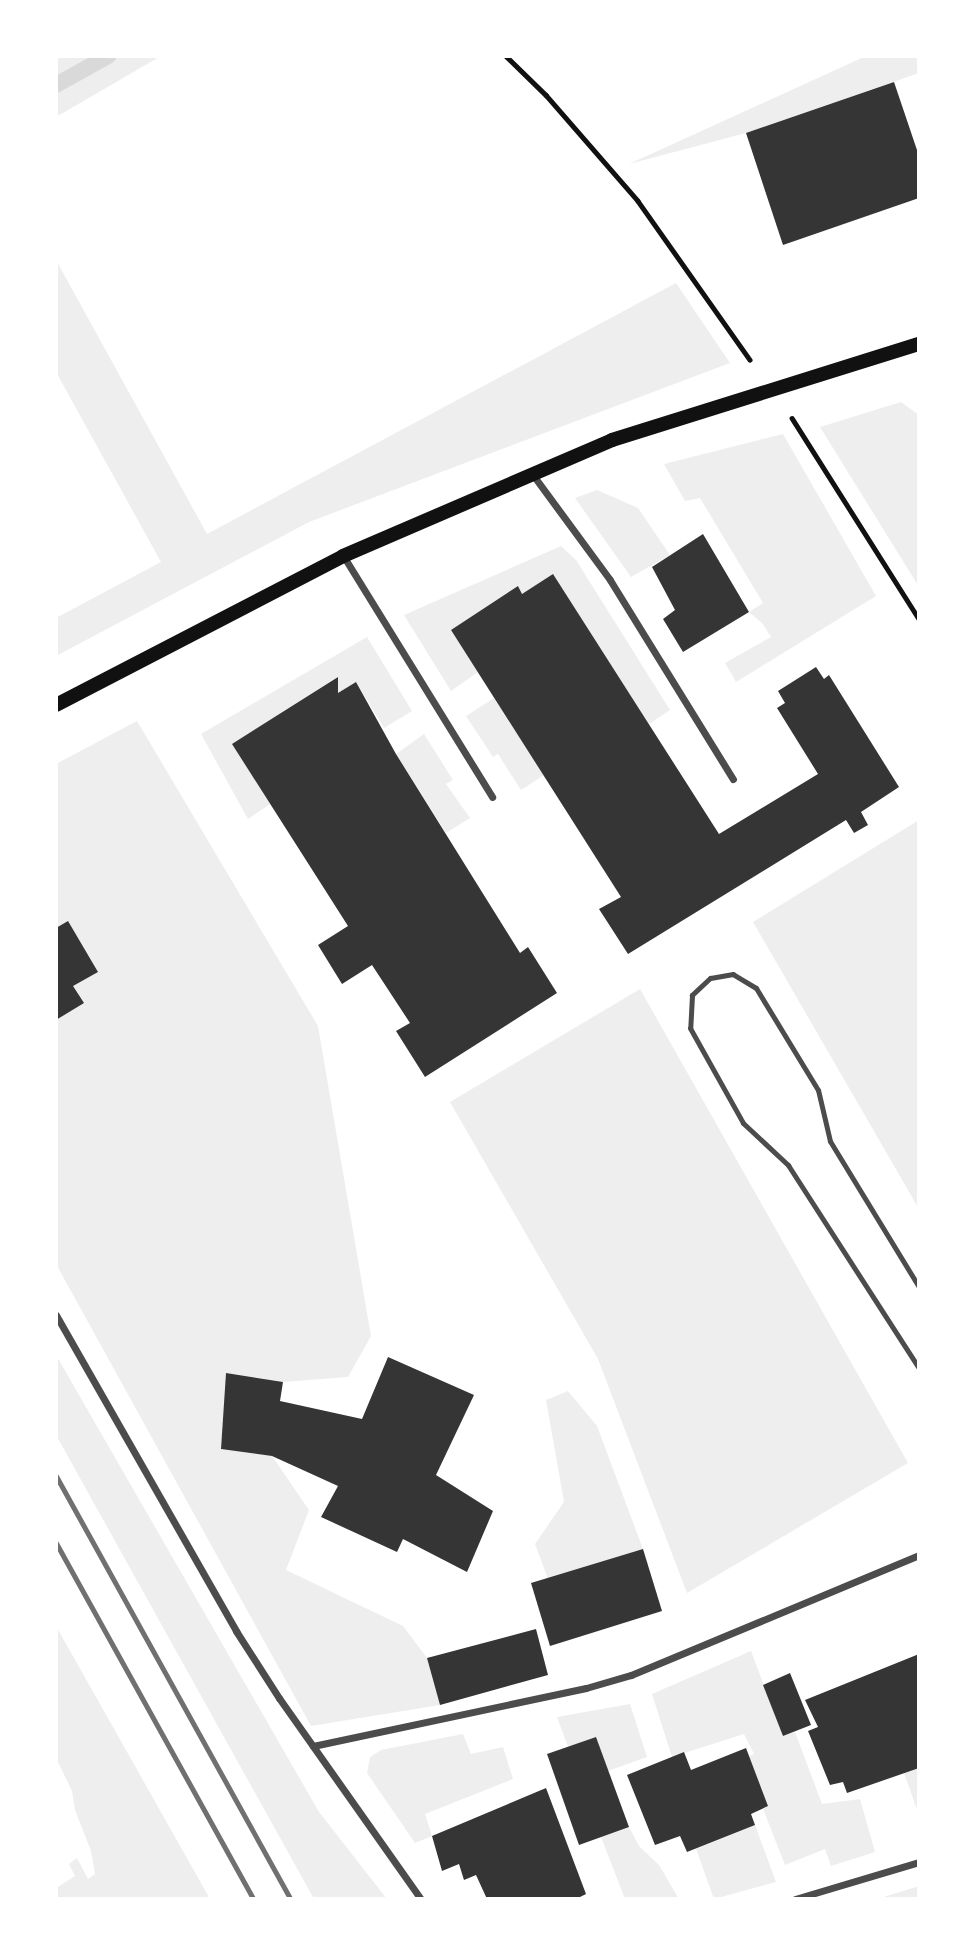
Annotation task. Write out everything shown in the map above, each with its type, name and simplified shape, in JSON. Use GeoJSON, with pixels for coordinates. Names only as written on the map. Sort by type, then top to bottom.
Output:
{"type":"FeatureCollection","features":[{"type":"Feature","properties":{"kind":"main road"},"geometry":{"type":"LineString","coordinates":[[56,705],[343,556],[612,440],[919,344]]}},
{"type":"Feature","properties":{"kind":"street"},"geometry":{"type":"LineString","coordinates":[[532,474],[610,580],[733,779]]}},
{"type":"Feature","properties":{"kind":"street"},"geometry":{"type":"LineString","coordinates":[[343,556],[492,797]]}},
{"type":"Feature","properties":{"kind":"street"},"geometry":{"type":"LineString","coordinates":[[56,1315],[236,1631],[421,1899]]}},
{"type":"Feature","properties":{"kind":"street"},"geometry":{"type":"LineString","coordinates":[[313,1746],[586,1688],[631,1675],[919,1555]]}},
{"type":"Feature","properties":{"kind":"street"},"geometry":{"type":"LineString","coordinates":[[795,1899],[919,1862]]}},
{"type":"Feature","properties":{"kind":"lane"},"geometry":{"type":"LineString","coordinates":[[919,1287],[830,1140],[818,1090],[756,988],[733,974],[710,978],[692,995],[690,1028],[743,1123],[788,1164],[919,1368]]}},
{"type":"Feature","properties":{"kind":"path"},"geometry":{"type":"LineString","coordinates":[[506,56],[546,95],[638,201],[801,430],[919,619]]}},
{"type":"Feature","properties":{"kind":"shaded area"},"geometry":{"type":"Polygon","coordinates":[[[56,56],[161,56],[56,117],[56,56]]]}},
{"type":"Feature","properties":{"kind":"shaded area"},"geometry":{"type":"Polygon","coordinates":[[[866,56],[919,56],[919,73],[746,133],[629,164],[866,56]]]}},
{"type":"Feature","properties":{"kind":"shaded area"},"geometry":{"type":"Polygon","coordinates":[[[56,260],[207,534],[676,283],[730,363],[309,522],[56,656],[56,618],[161,562],[56,372],[56,260]]]}},
{"type":"Feature","properties":{"kind":"shaded area"},"geometry":{"type":"Polygon","coordinates":[[[901,402],[919,415],[919,587],[820,427],[901,402]]]}},
{"type":"Feature","properties":{"kind":"shaded area"},"geometry":{"type":"Polygon","coordinates":[[[783,434],[876,596],[736,682],[725,663],[771,637],[763,624],[749,612],[763,603],[700,498],[685,501],[664,464],[783,434]]]}},
{"type":"Feature","properties":{"kind":"shaded area"},"geometry":{"type":"Polygon","coordinates":[[[597,490],[638,508],[670,555],[631,577],[575,498],[597,490]]]}},
{"type":"Feature","properties":{"kind":"shaded area"},"geometry":{"type":"Polygon","coordinates":[[[561,546],[576,560],[670,710],[649,724],[553,575],[522,594],[518,586],[451,630],[478,672],[451,691],[404,615],[561,546]]]}},
{"type":"Feature","properties":{"kind":"shaded area"},"geometry":{"type":"Polygon","coordinates":[[[367,637],[412,711],[384,728],[356,682],[338,693],[337,677],[233,744],[270,804],[248,819],[201,734],[367,637]]]}},
{"type":"Feature","properties":{"kind":"shaded area"},"geometry":{"type":"Polygon","coordinates":[[[494,698],[544,775],[521,790],[498,754],[493,757],[466,716],[494,698]]]}},
{"type":"Feature","properties":{"kind":"shaded area"},"geometry":{"type":"Polygon","coordinates":[[[137,721],[318,1026],[371,1336],[348,1377],[283,1382],[227,1373],[221,1449],[272,1456],[309,1510],[286,1570],[403,1626],[427,1658],[440,1705],[311,1726],[56,1264],[56,764],[137,721]]]}},
{"type":"Feature","properties":{"kind":"shaded area"},"geometry":{"type":"Polygon","coordinates":[[[424,734],[453,780],[446,784],[470,818],[446,833],[396,754],[424,734]]]}},
{"type":"Feature","properties":{"kind":"shaded area"},"geometry":{"type":"Polygon","coordinates":[[[919,820],[919,1209],[753,922],[919,820]]]}},
{"type":"Feature","properties":{"kind":"shaded area"},"geometry":{"type":"Polygon","coordinates":[[[640,989],[908,1463],[687,1593],[598,1359],[450,1102],[640,989]]]}},
{"type":"Feature","properties":{"kind":"shaded area"},"geometry":{"type":"Polygon","coordinates":[[[56,1355],[319,1812],[387,1899],[314,1899],[56,1435],[56,1355]]]}},
{"type":"Feature","properties":{"kind":"shaded area"},"geometry":{"type":"Polygon","coordinates":[[[568,1391],[597,1426],[643,1549],[548,1579],[535,1544],[564,1502],[546,1400],[568,1391]]]}},
{"type":"Feature","properties":{"kind":"shaded area"},"geometry":{"type":"Polygon","coordinates":[[[56,1626],[210,1899],[56,1899],[56,1888],[75,1876],[69,1864],[77,1858],[88,1879],[95,1874],[91,1851],[75,1810],[72,1791],[56,1758],[56,1626]]]}},
{"type":"Feature","properties":{"kind":"shaded area"},"geometry":{"type":"Polygon","coordinates":[[[751,1651],[783,1736],[795,1732],[822,1804],[860,1799],[875,1852],[831,1866],[825,1849],[785,1865],[763,1809],[768,1806],[749,1756],[754,1754],[744,1734],[672,1757],[652,1694],[751,1651]]]}},
{"type":"Feature","properties":{"kind":"shaded area"},"geometry":{"type":"Polygon","coordinates":[[[630,1704],[647,1757],[608,1771],[596,1737],[568,1747],[557,1717],[630,1704]]]}},
{"type":"Feature","properties":{"kind":"shaded area"},"geometry":{"type":"Polygon","coordinates":[[[463,1734],[471,1754],[503,1747],[513,1779],[425,1814],[432,1836],[415,1843],[367,1773],[370,1757],[381,1750],[463,1734]]]}},
{"type":"Feature","properties":{"kind":"shaded area"},"geometry":{"type":"Polygon","coordinates":[[[919,1768],[919,1815],[904,1773],[919,1768]]]}},
{"type":"Feature","properties":{"kind":"shaded area"},"geometry":{"type":"Polygon","coordinates":[[[755,1825],[776,1882],[714,1899],[696,1849],[755,1825]]]}},
{"type":"Feature","properties":{"kind":"shaded area"},"geometry":{"type":"Polygon","coordinates":[[[629,1827],[639,1846],[659,1865],[679,1899],[625,1899],[601,1837],[629,1827]]]}},
{"type":"Feature","properties":{"kind":"shaded area"},"geometry":{"type":"Polygon","coordinates":[[[919,1886],[919,1899],[877,1899],[919,1886]]]}},
{"type":"Feature","properties":{"kind":"building"},"geometry":{"type":"Polygon","coordinates":[[[894,82],[919,156],[919,198],[783,245],[746,133],[894,82]]]}},
{"type":"Feature","properties":{"kind":"building"},"geometry":{"type":"Polygon","coordinates":[[[703,534],[749,612],[683,652],[663,619],[675,610],[652,567],[703,534]]]}},
{"type":"Feature","properties":{"kind":"building"},"geometry":{"type":"Polygon","coordinates":[[[553,574],[719,834],[818,774],[777,708],[785,703],[778,691],[816,667],[824,679],[829,675],[899,787],[861,812],[868,825],[854,833],[846,820],[628,954],[599,909],[621,897],[451,630],[518,586],[522,594],[553,574]]]}},
{"type":"Feature","properties":{"kind":"building"},"geometry":{"type":"Polygon","coordinates":[[[338,677],[338,693],[356,682],[396,754],[520,953],[528,947],[557,993],[425,1077],[396,1031],[410,1023],[372,965],[342,984],[318,945],[348,926],[232,744],[338,677]]]}},
{"type":"Feature","properties":{"kind":"building"},"geometry":{"type":"Polygon","coordinates":[[[68,921],[98,972],[73,986],[84,1003],[56,1020],[56,928],[68,921]]]}},
{"type":"Feature","properties":{"kind":"building"},"geometry":{"type":"Polygon","coordinates":[[[388,1357],[474,1395],[436,1475],[493,1511],[467,1572],[403,1539],[397,1552],[321,1517],[338,1486],[272,1456],[221,1449],[226,1373],[283,1382],[280,1401],[362,1419],[388,1357]]]}},
{"type":"Feature","properties":{"kind":"building"},"geometry":{"type":"Polygon","coordinates":[[[643,1549],[662,1611],[550,1646],[531,1583],[643,1549]]]}},
{"type":"Feature","properties":{"kind":"building"},"geometry":{"type":"Polygon","coordinates":[[[536,1629],[548,1675],[440,1705],[427,1658],[536,1629]]]}},
{"type":"Feature","properties":{"kind":"building"},"geometry":{"type":"Polygon","coordinates":[[[919,1654],[919,1768],[847,1793],[843,1782],[830,1785],[808,1731],[818,1727],[805,1700],[919,1654]]]}},
{"type":"Feature","properties":{"kind":"building"},"geometry":{"type":"Polygon","coordinates":[[[790,1673],[811,1725],[783,1736],[763,1685],[790,1673]]]}},
{"type":"Feature","properties":{"kind":"building"},"geometry":{"type":"Polygon","coordinates":[[[596,1737],[629,1827],[579,1845],[547,1754],[596,1737]]]}},
{"type":"Feature","properties":{"kind":"building"},"geometry":{"type":"Polygon","coordinates":[[[746,1748],[768,1806],[751,1814],[755,1825],[687,1852],[680,1836],[655,1845],[627,1775],[684,1752],[691,1770],[746,1748]]]}},
{"type":"Feature","properties":{"kind":"building"},"geometry":{"type":"Polygon","coordinates":[[[546,1788],[586,1894],[576,1899],[487,1899],[476,1875],[464,1880],[459,1864],[442,1871],[432,1836],[546,1788]]]}},
{"type":"Feature","properties":{"kind":"waterway"},"geometry":{"type":"LineString","coordinates":[[56,85],[108,56]]}},
{"type":"Feature","properties":{"kind":"railway"},"geometry":{"type":"LineString","coordinates":[[56,1476],[290,1899]]}},
{"type":"Feature","properties":{"kind":"railway"},"geometry":{"type":"LineString","coordinates":[[56,1543],[253,1899]]}}]}
